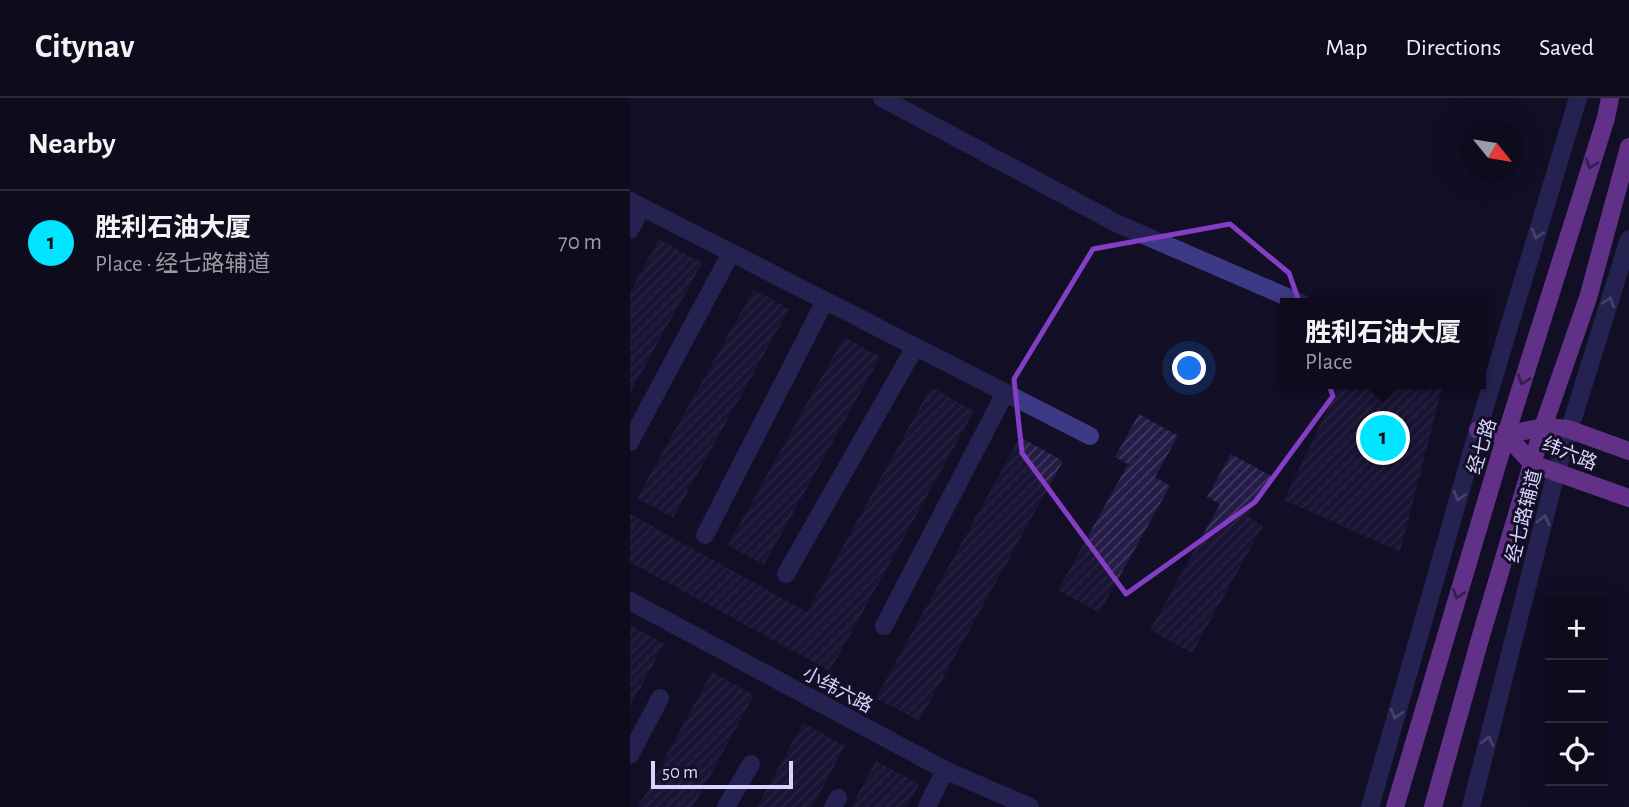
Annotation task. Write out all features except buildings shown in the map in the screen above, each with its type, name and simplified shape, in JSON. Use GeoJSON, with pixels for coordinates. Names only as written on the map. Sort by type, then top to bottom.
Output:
{"type":"FeatureCollection","features":[{"type":"Feature","properties":{"kind":"main road","name":"经七路"},"geometry":{"type":"LineString","coordinates":[[1395,807],[1506,435],[1611,98]]}},
{"type":"Feature","properties":{"kind":"main road"},"geometry":{"type":"LineString","coordinates":[[1433,807],[1544,426],[1588,298],[1629,147]]}},
{"type":"Feature","properties":{"kind":"main road","name":"纬六路"},"geometry":{"type":"LineString","coordinates":[[1629,451],[1568,429],[1544,426],[1506,435],[1533,464],[1629,498]]}},
{"type":"Feature","properties":{"kind":"main road"},"geometry":{"type":"LineString","coordinates":[[1478,430],[1506,435]]}},
{"type":"Feature","properties":{"kind":"street"},"geometry":{"type":"LineString","coordinates":[[882,98],[1118,225],[1289,298]]}},
{"type":"Feature","properties":{"kind":"street"},"geometry":{"type":"LineString","coordinates":[[1486,383],[1577,98]]}},
{"type":"Feature","properties":{"kind":"street"},"geometry":{"type":"LineString","coordinates":[[630,230],[636,204],[1090,436]]}},
{"type":"Feature","properties":{"kind":"street","name":"经七路辅道"},"geometry":{"type":"LineString","coordinates":[[1471,807],[1568,429],[1629,239]]}},
{"type":"Feature","properties":{"kind":"street"},"geometry":{"type":"LineString","coordinates":[[630,442],[731,253]]}},
{"type":"Feature","properties":{"kind":"street"},"geometry":{"type":"LineString","coordinates":[[705,535],[825,301]]}},
{"type":"Feature","properties":{"kind":"street"},"geometry":{"type":"LineString","coordinates":[[786,574],[915,347]]}},
{"type":"Feature","properties":{"kind":"street"},"geometry":{"type":"LineString","coordinates":[[1370,807],[1478,430],[1485,389]]}},
{"type":"Feature","properties":{"kind":"street"},"geometry":{"type":"LineString","coordinates":[[884,626],[1005,393]]}},
{"type":"Feature","properties":{"kind":"street","name":"小纬六路"},"geometry":{"type":"LineString","coordinates":[[630,601],[945,770],[1030,807]]}},
{"type":"Feature","properties":{"kind":"street"},"geometry":{"type":"LineString","coordinates":[[630,755],[660,698]]}},
{"type":"Feature","properties":{"kind":"street"},"geometry":{"type":"LineString","coordinates":[[726,807],[751,764]]}},
{"type":"Feature","properties":{"kind":"street"},"geometry":{"type":"LineString","coordinates":[[927,807],[945,770]]}},
{"type":"Feature","properties":{"kind":"highlighted area"},"geometry":{"type":"Polygon","coordinates":[[[1230,224],[1289,273],[1333,396],[1255,502],[1126,594],[1022,453],[1014,379],[1093,249],[1230,224]]]}},
{"type":"Feature","properties":{"kind":"place","name":"胜利石油大厦"},"geometry":{"type":"Point","coordinates":[1383,438]}}]}
